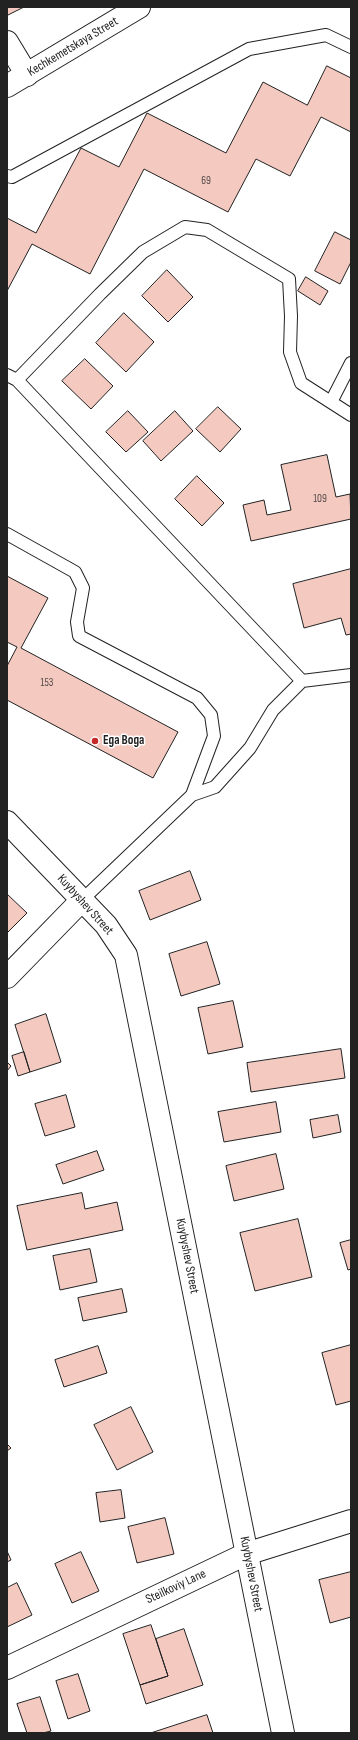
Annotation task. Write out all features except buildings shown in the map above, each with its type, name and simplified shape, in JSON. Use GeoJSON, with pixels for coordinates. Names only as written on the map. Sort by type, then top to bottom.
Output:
{"type":"FeatureCollection","features":[{"type":"Feature","properties":{"kind":"main road","name":"Kechkemetskaya Street"},"geometry":{"type":"LineString","coordinates":[[7,86],[139,7]]}},
{"type":"Feature","properties":{"kind":"main road"},"geometry":{"type":"LineString","coordinates":[[7,42],[27,75]]}},
{"type":"Feature","properties":{"kind":"main road","name":"Kuybyshev Street"},"geometry":{"type":"LineString","coordinates":[[7,822],[106,925],[126,955],[283,1733]]}},
{"type":"Feature","properties":{"kind":"main road"},"geometry":{"type":"LineString","coordinates":[[7,977],[82,900]]}},
{"type":"Feature","properties":{"kind":"main road","name":"Steilkoviy Lane"},"geometry":{"type":"LineString","coordinates":[[7,1668],[246,1554],[351,1521]]}},
{"type":"Feature","properties":{"kind":"lane"},"geometry":{"type":"LineString","coordinates":[[7,176],[12,177],[249,50],[326,34],[351,47]]}},
{"type":"Feature","properties":{"kind":"lane"},"geometry":{"type":"LineString","coordinates":[[302,681],[12,377],[143,252],[185,227],[207,230],[289,279],[292,316],[290,352],[301,383],[351,415]]}},
{"type":"Feature","properties":{"kind":"lane"},"geometry":{"type":"LineString","coordinates":[[331,402],[351,363]]}},
{"type":"Feature","properties":{"kind":"lane"},"geometry":{"type":"LineString","coordinates":[[7,534],[75,572],[83,588],[77,622],[79,636],[197,698],[212,715],[214,736],[192,795]]}},
{"type":"Feature","properties":{"kind":"lane"},"geometry":{"type":"LineString","coordinates":[[82,900],[192,795],[215,787],[250,748],[273,710],[302,681],[351,675]]}},
{"type":"Feature","properties":{"kind":"place","name":"Еда Вода"},"geometry":{"type":"Point","coordinates":[95,741]}}]}
